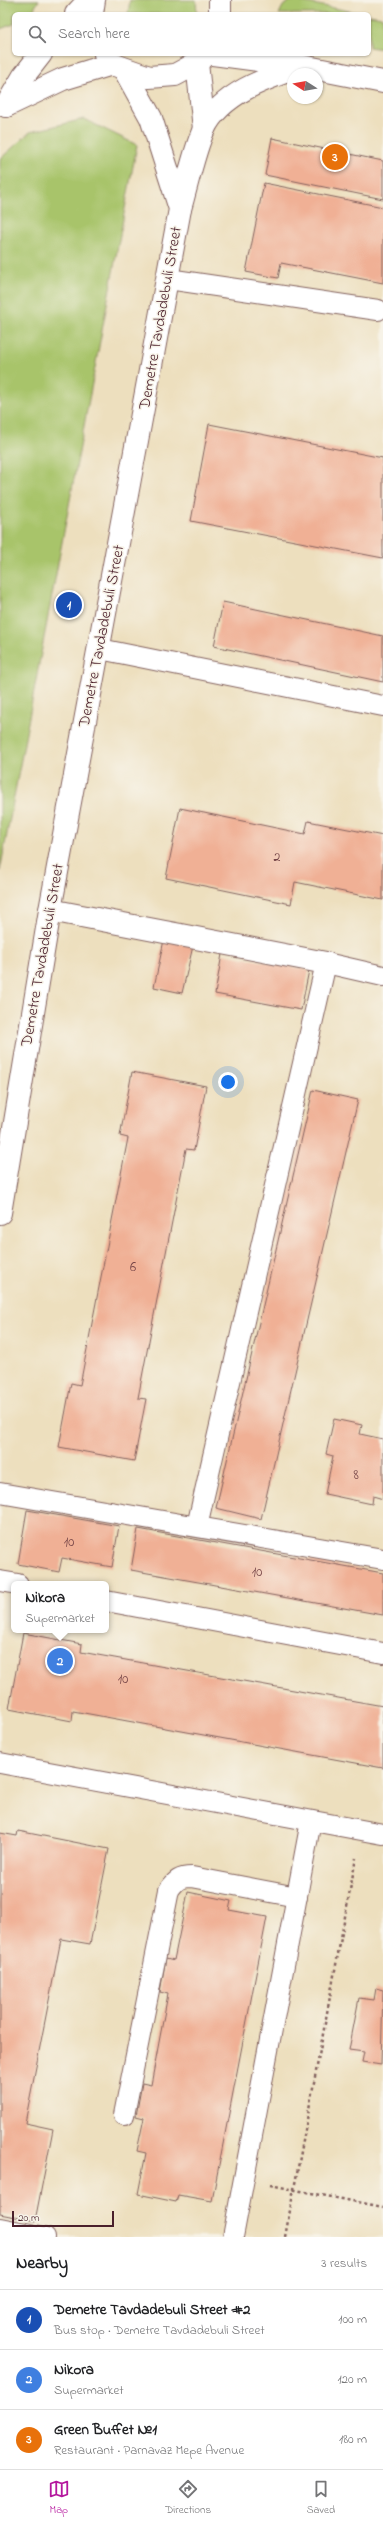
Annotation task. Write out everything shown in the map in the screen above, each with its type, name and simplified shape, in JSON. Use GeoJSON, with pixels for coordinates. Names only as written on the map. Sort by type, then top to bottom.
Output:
{"type":"FeatureCollection","features":[{"type":"Feature","properties":{"kind":"main road"},"geometry":{"type":"LineString","coordinates":[[78,12],[89,0]]}},
{"type":"Feature","properties":{"kind":"main road"},"geometry":{"type":"LineString","coordinates":[[92,12],[94,0]]}},
{"type":"Feature","properties":{"kind":"main road"},"geometry":{"type":"LineString","coordinates":[[220,0],[220,12]]}},
{"type":"Feature","properties":{"kind":"main road"},"geometry":{"type":"LineString","coordinates":[[3,110],[23,77],[39,56]]}},
{"type":"Feature","properties":{"kind":"main road"},"geometry":{"type":"LineString","coordinates":[[3,110],[62,79],[114,62],[149,77],[175,75],[205,57],[302,66],[383,82]]}},
{"type":"Feature","properties":{"kind":"main road"},"geometry":{"type":"LineString","coordinates":[[180,208],[204,129],[205,57]]}},
{"type":"Feature","properties":{"kind":"main road","name":"Demetre Tavdadebuli Street"},"geometry":{"type":"LineString","coordinates":[[0,1213],[50,910],[100,649],[180,208],[151,118],[114,62]]}},
{"type":"Feature","properties":{"kind":"main road"},"geometry":{"type":"LineString","coordinates":[[204,129],[221,107],[261,79],[302,66]]}},
{"type":"Feature","properties":{"kind":"main road"},"geometry":{"type":"LineString","coordinates":[[50,910],[326,963]]}},
{"type":"Feature","properties":{"kind":"lane"},"geometry":{"type":"LineString","coordinates":[[168,279],[378,310]]}},
{"type":"Feature","properties":{"kind":"lane"},"geometry":{"type":"LineString","coordinates":[[100,649],[383,706]]}},
{"type":"Feature","properties":{"kind":"lane"},"geometry":{"type":"LineString","coordinates":[[197,1526],[326,963],[383,976]]}},
{"type":"Feature","properties":{"kind":"lane"},"geometry":{"type":"LineString","coordinates":[[0,1493],[383,1559]]}},
{"type":"Feature","properties":{"kind":"lane"},"geometry":{"type":"LineString","coordinates":[[0,1581],[11,1583]]}},
{"type":"Feature","properties":{"kind":"lane"},"geometry":{"type":"LineString","coordinates":[[109,1602],[383,1653]]}},
{"type":"Feature","properties":{"kind":"lane"},"geometry":{"type":"LineString","coordinates":[[0,1763],[383,1834]]}},
{"type":"Feature","properties":{"kind":"lane"},"geometry":{"type":"LineString","coordinates":[[234,2237],[311,1821]]}},
{"type":"Feature","properties":{"kind":"lane"},"geometry":{"type":"LineString","coordinates":[[124,2115],[169,1890],[175,1882],[181,1877],[192,1877],[297,1897]]}},
{"type":"Feature","properties":{"kind":"lane"},"geometry":{"type":"LineString","coordinates":[[0,2228],[45,2237]]}},
{"type":"Feature","properties":{"kind":"path"},"geometry":{"type":"LineString","coordinates":[[285,2237],[361,1830]]}},
{"type":"Feature","properties":{"kind":"path"},"geometry":{"type":"LineString","coordinates":[[244,2180],[383,2207]]}},
{"type":"Feature","properties":{"kind":"green space"},"geometry":{"type":"Polygon","coordinates":[[[0,0],[39,0],[32,12],[12,12],[12,25],[0,29],[0,0]]]}},
{"type":"Feature","properties":{"kind":"green space"},"geometry":{"type":"Polygon","coordinates":[[[130,0],[196,0],[197,12],[128,12],[130,0]]]}},
{"type":"Feature","properties":{"kind":"green space"},"geometry":{"type":"Polygon","coordinates":[[[290,1],[297,1],[355,12],[280,12],[283,6],[290,1]]]}},
{"type":"Feature","properties":{"kind":"green space"},"geometry":{"type":"Polygon","coordinates":[[[371,15],[383,17],[383,49],[371,47],[371,15]]]}},
{"type":"Feature","properties":{"kind":"green space"},"geometry":{"type":"Polygon","coordinates":[[[84,119],[137,145],[0,871],[0,159],[30,132],[84,119]]]}},
{"type":"Feature","properties":{"kind":"building"},"geometry":{"type":"Polygon","coordinates":[[[272,138],[383,161],[383,199],[265,175],[272,138]]]}},
{"type":"Feature","properties":{"kind":"building"},"geometry":{"type":"Polygon","coordinates":[[[264,183],[383,207],[383,283],[281,263],[278,278],[246,272],[264,183]]]}},
{"type":"Feature","properties":{"kind":"building"},"geometry":{"type":"Polygon","coordinates":[[[209,424],[383,458],[383,558],[191,521],[209,424]]]}},
{"type":"Feature","properties":{"kind":"building"},"geometry":{"type":"Polygon","coordinates":[[[223,602],[383,636],[383,682],[214,646],[223,602]]]}},
{"type":"Feature","properties":{"kind":"building"},"geometry":{"type":"Polygon","coordinates":[[[180,808],[305,834],[308,821],[383,836],[383,900],[295,882],[291,904],[166,878],[180,808]]]}},
{"type":"Feature","properties":{"kind":"building"},"geometry":{"type":"Polygon","coordinates":[[[164,940],[193,946],[182,993],[154,987],[164,940]]]}},
{"type":"Feature","properties":{"kind":"building"},"geometry":{"type":"Polygon","coordinates":[[[222,954],[309,970],[301,1010],[215,994],[222,954]]]}},
{"type":"Feature","properties":{"kind":"building"},"geometry":{"type":"Polygon","coordinates":[[[132,1072],[206,1086],[194,1150],[186,1149],[138,1398],[146,1399],[134,1461],[59,1447],[71,1383],[80,1385],[128,1138],[120,1136],[132,1072]]]}},
{"type":"Feature","properties":{"kind":"building"},"geometry":{"type":"Polygon","coordinates":[[[313,1090],[358,1100],[261,1519],[216,1508],[313,1090]]]}},
{"type":"Feature","properties":{"kind":"building"},"geometry":{"type":"Polygon","coordinates":[[[334,1419],[362,1425],[360,1434],[383,1439],[383,1499],[373,1496],[372,1504],[325,1494],[333,1456],[326,1454],[334,1419]]]}},
{"type":"Feature","properties":{"kind":"building"},"geometry":{"type":"Polygon","coordinates":[[[27,1510],[119,1526],[112,1567],[62,1558],[59,1572],[18,1564],[27,1510]]]}},
{"type":"Feature","properties":{"kind":"building"},"geometry":{"type":"Polygon","coordinates":[[[138,1529],[383,1573],[383,1615],[131,1570],[138,1529]]]}},
{"type":"Feature","properties":{"kind":"building"},"geometry":{"type":"Polygon","coordinates":[[[23,1633],[82,1644],[81,1652],[383,1706],[383,1768],[73,1711],[72,1721],[9,1709],[23,1633]]]}},
{"type":"Feature","properties":{"kind":"building"},"geometry":{"type":"Polygon","coordinates":[[[18,1831],[109,1849],[90,1944],[61,1939],[25,2123],[53,2129],[35,2221],[0,2214],[0,1833],[17,1836],[18,1831]]]}},
{"type":"Feature","properties":{"kind":"building"},"geometry":{"type":"Polygon","coordinates":[[[188,1892],[231,1901],[229,1910],[267,1917],[212,2201],[178,2195],[176,2202],[138,2194],[146,2153],[137,2151],[144,2118],[136,2116],[142,2083],[151,2085],[168,1994],[160,1992],[166,1958],[174,1960],[188,1892]]]}},
{"type":"Feature","properties":{"kind":"building"},"geometry":{"type":"Polygon","coordinates":[[[376,1988],[383,1990],[381,2065],[362,2062],[364,2052],[349,2050],[359,1998],[374,2000],[376,1988]]]}},
{"type":"Feature","properties":{"kind":"place","name":"Green Buffet №1"},"geometry":{"type":"Point","coordinates":[335,157]}},
{"type":"Feature","properties":{"kind":"place","name":"Demetre Tavdadebuli Street #2"},"geometry":{"type":"Point","coordinates":[69,605]}},
{"type":"Feature","properties":{"kind":"place","name":"Nikora"},"geometry":{"type":"Point","coordinates":[60,1661]}}]}
